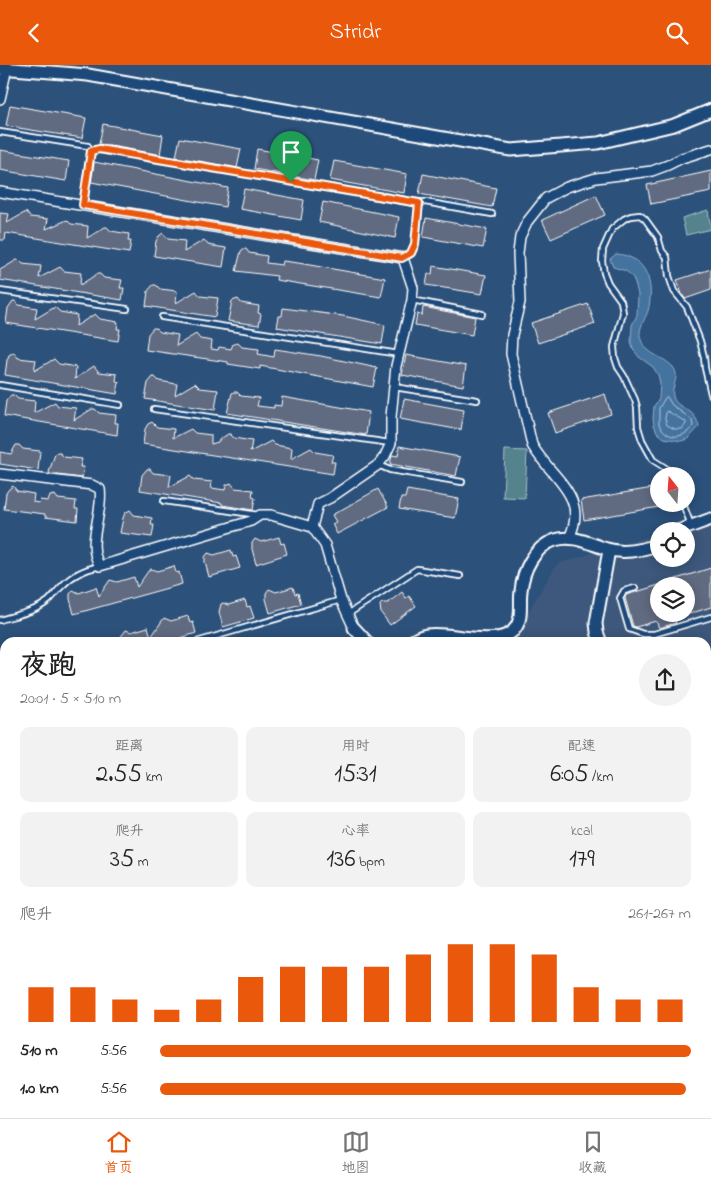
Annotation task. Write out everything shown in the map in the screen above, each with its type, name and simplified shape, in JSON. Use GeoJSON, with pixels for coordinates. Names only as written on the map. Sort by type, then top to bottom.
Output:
{"type":"FeatureCollection","features":[{"type":"Feature","properties":{"kind":"street"},"geometry":{"type":"LineString","coordinates":[[0,99],[3,68],[88,75],[511,150],[598,143],[674,125],[711,110]]}},
{"type":"Feature","properties":{"kind":"street"},"geometry":{"type":"LineString","coordinates":[[569,538],[574,527],[575,512],[572,497],[560,479],[537,454],[532,445],[512,364],[512,335],[520,303],[518,253],[520,237],[527,222],[546,198],[567,187],[596,178],[652,171],[682,158],[711,149]]}},
{"type":"Feature","properties":{"kind":"street"},"geometry":{"type":"LineString","coordinates":[[0,192],[402,258],[413,287],[412,301],[399,354],[394,387],[391,443],[378,465],[330,498],[318,504],[312,527]]}},
{"type":"Feature","properties":{"kind":"street"},"geometry":{"type":"LineString","coordinates":[[0,474],[92,485],[100,489],[102,500],[95,542],[96,559],[100,566],[251,521],[260,515],[271,515],[312,527],[325,545],[341,600],[354,629],[362,637]]}},
{"type":"Feature","properties":{"kind":"street"},"geometry":{"type":"LineString","coordinates":[[695,524],[711,519]]}},
{"type":"Feature","properties":{"kind":"street"},"geometry":{"type":"LineString","coordinates":[[494,637],[512,632],[518,625],[521,615],[520,591],[526,568],[544,544],[557,539],[569,538],[582,540],[609,550],[643,550],[650,547]]}},
{"type":"Feature","properties":{"kind":"street"},"geometry":{"type":"LineString","coordinates":[[599,637],[596,623],[609,550]]}},
{"type":"Feature","properties":{"kind":"street"},"geometry":{"type":"LineString","coordinates":[[423,637],[427,635],[466,637]]}},
{"type":"Feature","properties":{"kind":"lane"},"geometry":{"type":"LineString","coordinates":[[0,132],[88,146],[91,151],[83,205]]}},
{"type":"Feature","properties":{"kind":"lane"},"geometry":{"type":"LineString","coordinates":[[91,151],[99,149],[492,214]]}},
{"type":"Feature","properties":{"kind":"lane"},"geometry":{"type":"LineString","coordinates":[[402,258],[411,253],[415,244],[419,203]]}},
{"type":"Feature","properties":{"kind":"lane"},"geometry":{"type":"LineString","coordinates":[[664,467],[653,460],[642,440],[638,427],[635,400],[615,358],[614,347],[623,313],[620,301],[608,283],[602,261],[603,249],[612,229],[624,219],[640,215],[658,237],[662,251],[667,257],[669,276],[674,291],[687,307],[700,341],[704,357],[704,368],[711,394]]}},
{"type":"Feature","properties":{"kind":"lane"},"geometry":{"type":"LineString","coordinates":[[0,291],[127,309]]}},
{"type":"Feature","properties":{"kind":"lane"},"geometry":{"type":"LineString","coordinates":[[412,301],[482,314]]}},
{"type":"Feature","properties":{"kind":"lane"},"geometry":{"type":"LineString","coordinates":[[162,317],[399,354]]}},
{"type":"Feature","properties":{"kind":"lane"},"geometry":{"type":"LineString","coordinates":[[0,385],[120,405]]}},
{"type":"Feature","properties":{"kind":"lane"},"geometry":{"type":"LineString","coordinates":[[394,387],[477,400]]}},
{"type":"Feature","properties":{"kind":"lane"},"geometry":{"type":"LineString","coordinates":[[154,409],[391,443]]}},
{"type":"Feature","properties":{"kind":"lane"},"geometry":{"type":"LineString","coordinates":[[378,465],[390,470],[462,482]]}},
{"type":"Feature","properties":{"kind":"lane"},"geometry":{"type":"LineString","coordinates":[[164,501],[260,515]]}},
{"type":"Feature","properties":{"kind":"lane"},"geometry":{"type":"LineString","coordinates":[[0,620],[35,609],[48,601],[63,584],[74,576],[86,569],[100,566]]}},
{"type":"Feature","properties":{"kind":"lane"},"geometry":{"type":"LineString","coordinates":[[348,614],[417,569],[460,576]]}},
{"type":"Feature","properties":{"kind":"lane"},"geometry":{"type":"LineString","coordinates":[[635,588],[624,591],[620,598],[629,629],[643,634],[654,633],[711,617]]}},
{"type":"Feature","properties":{"kind":"lane"},"geometry":{"type":"LineString","coordinates":[[214,637],[341,600]]}},
{"type":"Feature","properties":{"kind":"shaded area"},"geometry":{"type":"Polygon","coordinates":[[[711,517],[711,637],[513,637],[557,564],[650,536],[650,567],[695,567],[694,522],[711,517]]]}},
{"type":"Feature","properties":{"kind":"green space"},"geometry":{"type":"Polygon","coordinates":[[[708,210],[711,229],[686,235],[682,218],[708,210]]]}},
{"type":"Feature","properties":{"kind":"green space"},"geometry":{"type":"Polygon","coordinates":[[[505,450],[527,451],[525,498],[503,497],[505,450]]]}},
{"type":"Feature","properties":{"kind":"water"},"geometry":{"type":"Polygon","coordinates":[[[616,254],[635,260],[646,273],[649,282],[650,301],[640,330],[640,336],[649,351],[669,363],[675,371],[676,378],[673,396],[678,404],[694,415],[699,427],[688,439],[681,441],[664,438],[657,432],[654,425],[654,406],[659,399],[660,383],[653,367],[639,357],[633,349],[631,341],[632,325],[637,315],[638,295],[633,278],[626,271],[613,267],[610,259],[616,254]]]}},
{"type":"Feature","properties":{"kind":"building"},"geometry":{"type":"Polygon","coordinates":[[[10,105],[86,118],[82,138],[6,126],[10,105]]]}},
{"type":"Feature","properties":{"kind":"building"},"geometry":{"type":"Polygon","coordinates":[[[103,124],[163,135],[160,155],[99,144],[103,124]]]}},
{"type":"Feature","properties":{"kind":"building"},"geometry":{"type":"Polygon","coordinates":[[[180,138],[241,149],[237,168],[176,157],[180,138]]]}},
{"type":"Feature","properties":{"kind":"building"},"geometry":{"type":"Polygon","coordinates":[[[257,149],[318,160],[314,180],[254,169],[257,149]]]}},
{"type":"Feature","properties":{"kind":"building"},"geometry":{"type":"Polygon","coordinates":[[[0,150],[69,161],[66,181],[0,170],[0,150]]]}},
{"type":"Feature","properties":{"kind":"building"},"geometry":{"type":"Polygon","coordinates":[[[334,161],[407,174],[404,193],[330,180],[334,161]]]}},
{"type":"Feature","properties":{"kind":"building"},"geometry":{"type":"Polygon","coordinates":[[[94,162],[228,188],[225,207],[91,182],[94,162]]]}},
{"type":"Feature","properties":{"kind":"building"},"geometry":{"type":"Polygon","coordinates":[[[711,171],[711,192],[651,204],[647,185],[711,171]]]}},
{"type":"Feature","properties":{"kind":"building"},"geometry":{"type":"Polygon","coordinates":[[[423,174],[496,188],[492,207],[419,194],[423,174]]]}},
{"type":"Feature","properties":{"kind":"building"},"geometry":{"type":"Polygon","coordinates":[[[244,189],[304,200],[301,220],[240,209],[244,189]]]}},
{"type":"Feature","properties":{"kind":"building"},"geometry":{"type":"Polygon","coordinates":[[[596,195],[605,215],[551,239],[542,220],[596,195]]]}},
{"type":"Feature","properties":{"kind":"building"},"geometry":{"type":"Polygon","coordinates":[[[323,202],[399,217],[395,238],[319,222],[323,202]]]}},
{"type":"Feature","properties":{"kind":"building"},"geometry":{"type":"Polygon","coordinates":[[[26,212],[30,217],[48,219],[46,229],[67,220],[71,224],[88,226],[87,238],[105,227],[111,231],[129,234],[128,241],[131,241],[129,253],[6,233],[5,240],[0,240],[0,213],[9,214],[7,223],[26,212]]]}},
{"type":"Feature","properties":{"kind":"building"},"geometry":{"type":"Polygon","coordinates":[[[426,218],[487,229],[483,248],[423,237],[426,218]]]}},
{"type":"Feature","properties":{"kind":"building"},"geometry":{"type":"Polygon","coordinates":[[[163,233],[168,239],[185,241],[184,252],[204,240],[208,245],[226,248],[223,267],[154,256],[156,241],[163,233]]]}},
{"type":"Feature","properties":{"kind":"building"},"geometry":{"type":"Polygon","coordinates":[[[243,249],[246,249],[249,253],[267,256],[266,263],[282,265],[283,261],[385,278],[381,297],[276,280],[277,276],[236,271],[243,249]]]}},
{"type":"Feature","properties":{"kind":"building"},"geometry":{"type":"Polygon","coordinates":[[[17,260],[23,264],[41,266],[39,278],[60,267],[64,271],[81,273],[80,285],[97,274],[104,278],[122,280],[120,288],[124,288],[122,300],[0,280],[0,270],[17,260]]]}},
{"type":"Feature","properties":{"kind":"building"},"geometry":{"type":"Polygon","coordinates":[[[433,266],[486,275],[482,294],[426,285],[428,274],[432,274],[433,266]]]}},
{"type":"Feature","properties":{"kind":"building"},"geometry":{"type":"Polygon","coordinates":[[[711,269],[711,290],[685,299],[677,280],[711,269]]]}},
{"type":"Feature","properties":{"kind":"building"},"geometry":{"type":"Polygon","coordinates":[[[153,285],[160,289],[177,291],[176,303],[196,291],[200,296],[218,298],[215,317],[146,306],[148,291],[153,285]]]}},
{"type":"Feature","properties":{"kind":"building"},"geometry":{"type":"Polygon","coordinates":[[[238,299],[241,303],[259,306],[258,313],[261,314],[259,325],[228,321],[232,301],[238,299]]]}},
{"type":"Feature","properties":{"kind":"building"},"geometry":{"type":"Polygon","coordinates":[[[13,301],[19,305],[37,308],[35,319],[55,307],[60,312],[77,315],[76,326],[95,314],[100,319],[118,322],[117,329],[120,329],[118,341],[6,323],[8,308],[13,301]]]}},
{"type":"Feature","properties":{"kind":"building"},"geometry":{"type":"Polygon","coordinates":[[[588,304],[595,324],[538,343],[531,323],[588,304]]]}},
{"type":"Feature","properties":{"kind":"building"},"geometry":{"type":"Polygon","coordinates":[[[423,307],[475,317],[472,335],[415,325],[417,314],[422,315],[423,307]]]}},
{"type":"Feature","properties":{"kind":"building"},"geometry":{"type":"Polygon","coordinates":[[[283,308],[343,316],[385,325],[382,344],[277,327],[283,308]]]}},
{"type":"Feature","properties":{"kind":"building"},"geometry":{"type":"Polygon","coordinates":[[[153,328],[160,332],[178,335],[176,346],[196,334],[200,339],[212,341],[211,349],[218,350],[219,347],[231,349],[233,344],[238,343],[242,347],[259,349],[258,354],[274,357],[275,349],[321,356],[377,368],[373,387],[260,366],[260,369],[228,364],[228,362],[146,350],[148,334],[153,328]]]}},
{"type":"Feature","properties":{"kind":"building"},"geometry":{"type":"Polygon","coordinates":[[[14,352],[18,358],[36,360],[34,371],[54,359],[59,364],[76,367],[75,379],[94,366],[99,372],[117,374],[116,381],[119,382],[117,394],[5,375],[7,360],[9,355],[14,352]]]}},
{"type":"Feature","properties":{"kind":"building"},"geometry":{"type":"Polygon","coordinates":[[[406,355],[466,366],[463,386],[402,375],[406,355]]]}},
{"type":"Feature","properties":{"kind":"building"},"geometry":{"type":"Polygon","coordinates":[[[153,377],[159,381],[177,384],[175,395],[195,383],[200,388],[218,390],[215,410],[145,399],[148,383],[153,377]]]}},
{"type":"Feature","properties":{"kind":"building"},"geometry":{"type":"Polygon","coordinates":[[[234,392],[241,396],[259,398],[257,406],[274,408],[274,405],[281,406],[282,397],[369,412],[366,435],[227,413],[232,393],[234,392]]]}},
{"type":"Feature","properties":{"kind":"building"},"geometry":{"type":"Polygon","coordinates":[[[605,394],[611,414],[555,433],[548,413],[605,394]]]}},
{"type":"Feature","properties":{"kind":"building"},"geometry":{"type":"Polygon","coordinates":[[[11,395],[18,399],[35,401],[34,413],[55,402],[58,406],[76,408],[74,420],[92,409],[99,413],[116,415],[115,423],[118,423],[117,435],[4,416],[6,401],[11,395]]]}},
{"type":"Feature","properties":{"kind":"building"},"geometry":{"type":"Polygon","coordinates":[[[404,399],[464,410],[461,430],[400,419],[404,399]]]}},
{"type":"Feature","properties":{"kind":"building"},"geometry":{"type":"Polygon","coordinates":[[[152,422],[157,427],[174,429],[173,438],[191,429],[195,433],[211,435],[211,444],[230,434],[234,438],[252,441],[250,452],[271,441],[275,445],[292,448],[291,459],[311,448],[315,452],[333,455],[331,462],[335,462],[333,474],[143,444],[145,429],[152,422]]]}},
{"type":"Feature","properties":{"kind":"building"},"geometry":{"type":"Polygon","coordinates":[[[16,445],[23,449],[40,451],[38,470],[0,464],[0,452],[11,454],[16,445]]]}},
{"type":"Feature","properties":{"kind":"building"},"geometry":{"type":"Polygon","coordinates":[[[399,446],[460,457],[456,476],[390,464],[392,455],[398,456],[399,446]]]}},
{"type":"Feature","properties":{"kind":"building"},"geometry":{"type":"Polygon","coordinates":[[[57,453],[64,457],[82,459],[80,467],[84,467],[82,478],[50,474],[55,454],[57,453]]]}},
{"type":"Feature","properties":{"kind":"building"},"geometry":{"type":"Polygon","coordinates":[[[147,469],[150,469],[153,473],[171,475],[169,487],[190,476],[194,480],[212,482],[211,488],[225,490],[226,485],[231,483],[235,488],[253,490],[252,497],[255,498],[253,510],[140,490],[142,475],[147,469]]]}},
{"type":"Feature","properties":{"kind":"building"},"geometry":{"type":"Polygon","coordinates":[[[13,486],[17,491],[34,494],[33,502],[39,503],[40,500],[48,501],[50,496],[55,495],[58,499],[76,501],[75,509],[78,509],[77,521],[45,517],[45,514],[4,509],[6,493],[13,486]]]}},
{"type":"Feature","properties":{"kind":"building"},"geometry":{"type":"Polygon","coordinates":[[[650,488],[650,509],[584,520],[581,500],[650,488]]]}},
{"type":"Feature","properties":{"kind":"building"},"geometry":{"type":"Polygon","coordinates":[[[378,489],[388,507],[337,534],[332,524],[336,522],[332,515],[378,489]]]}},
{"type":"Feature","properties":{"kind":"building"},"geometry":{"type":"Polygon","coordinates":[[[407,490],[459,499],[455,518],[399,509],[401,498],[405,498],[407,490]]]}},
{"type":"Feature","properties":{"kind":"building"},"geometry":{"type":"Polygon","coordinates":[[[130,510],[134,515],[152,518],[151,525],[154,525],[152,537],[120,533],[125,513],[130,510]]]}},
{"type":"Feature","properties":{"kind":"building"},"geometry":{"type":"Polygon","coordinates":[[[279,537],[281,544],[284,543],[287,554],[256,564],[252,549],[252,543],[255,539],[261,542],[279,537]]]}},
{"type":"Feature","properties":{"kind":"building"},"geometry":{"type":"Polygon","coordinates":[[[231,550],[233,557],[236,556],[240,568],[209,577],[205,562],[205,557],[208,553],[214,555],[231,550]]]}},
{"type":"Feature","properties":{"kind":"building"},"geometry":{"type":"Polygon","coordinates":[[[174,566],[176,573],[179,572],[182,584],[74,614],[70,599],[70,594],[73,590],[79,593],[96,587],[99,596],[110,580],[117,582],[134,577],[137,587],[149,570],[157,571],[174,566]]]}},
{"type":"Feature","properties":{"kind":"building"},"geometry":{"type":"Polygon","coordinates":[[[711,568],[711,607],[695,612],[695,577],[682,577],[711,568]]]}},
{"type":"Feature","properties":{"kind":"building"},"geometry":{"type":"Polygon","coordinates":[[[293,587],[295,594],[298,593],[301,604],[270,613],[266,599],[266,593],[269,589],[276,592],[293,587]]]}},
{"type":"Feature","properties":{"kind":"building"},"geometry":{"type":"Polygon","coordinates":[[[650,588],[650,622],[653,622],[636,627],[633,626],[625,598],[626,595],[650,588]]]}},
{"type":"Feature","properties":{"kind":"building"},"geometry":{"type":"Polygon","coordinates":[[[402,592],[406,598],[409,596],[416,606],[390,625],[381,613],[380,605],[388,603],[402,592]]]}},
{"type":"Feature","properties":{"kind":"building"},"geometry":{"type":"Polygon","coordinates":[[[245,600],[247,607],[250,606],[254,618],[223,627],[219,612],[221,604],[228,605],[245,600]]]}},
{"type":"Feature","properties":{"kind":"building"},"geometry":{"type":"Polygon","coordinates":[[[188,616],[190,623],[193,622],[196,633],[184,637],[151,637],[164,618],[171,621],[188,616]]]}},
{"type":"Feature","properties":{"kind":"building"},"geometry":{"type":"Polygon","coordinates":[[[656,622],[676,623],[659,628],[656,622]]]}},
{"type":"Feature","properties":{"kind":"building"},"geometry":{"type":"Polygon","coordinates":[[[148,627],[151,637],[121,637],[126,630],[131,632],[148,627]]]}},
{"type":"Feature","properties":{"kind":"route"},"geometry":{"type":"LineString","coordinates":[[99,149],[291,182],[419,203],[415,244],[411,253],[402,258],[83,205],[91,151],[99,149]]}}]}
